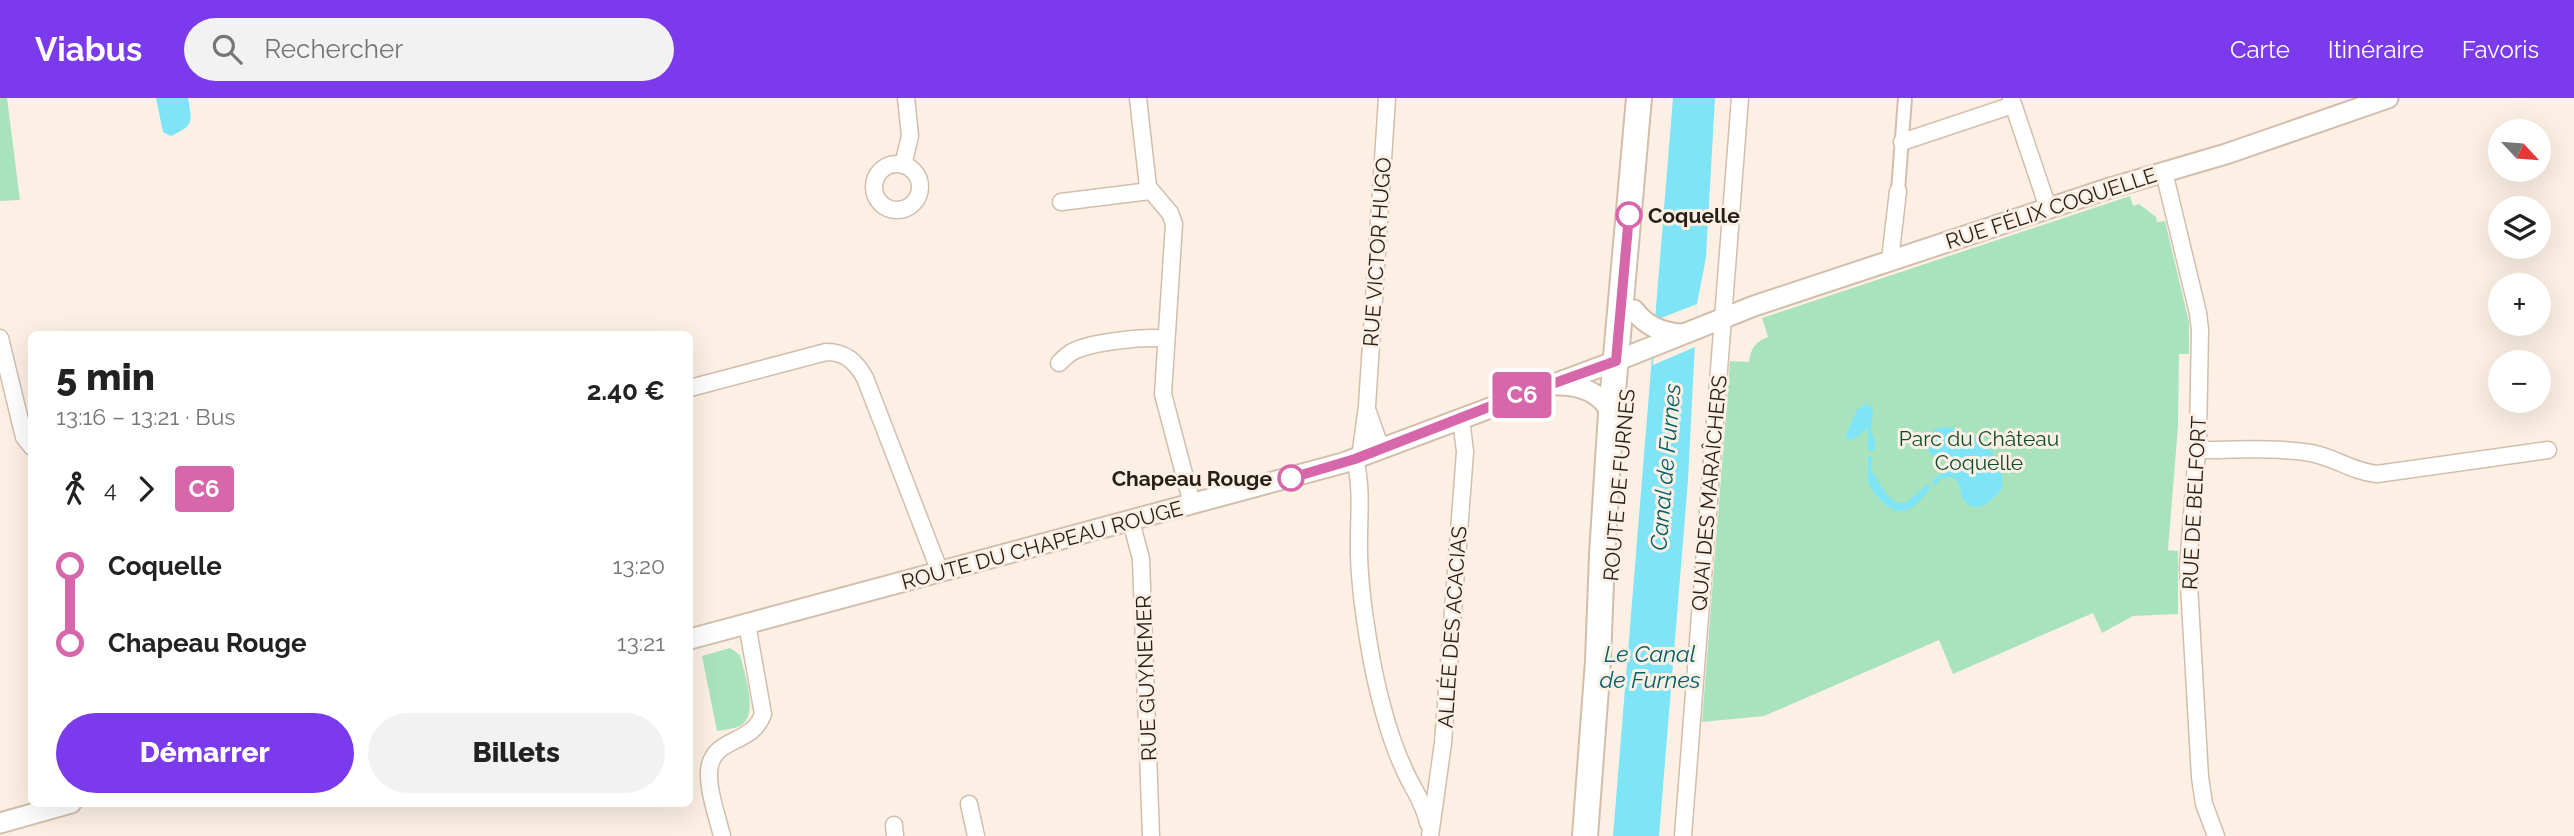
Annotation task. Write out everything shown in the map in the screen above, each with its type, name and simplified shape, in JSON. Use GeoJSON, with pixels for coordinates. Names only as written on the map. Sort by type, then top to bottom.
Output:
{"type":"FeatureCollection","features":[{"type":"Feature","properties":{"kind":"main road","name":"ROUTE DE FURNES"},"geometry":{"type":"LineString","coordinates":[[1598,661],[1613,568],[1631,355],[1639,98]]}},
{"type":"Feature","properties":{"kind":"main road","name":"ROUTE DE FURNES"},"geometry":{"type":"LineString","coordinates":[[1584,836],[1598,661],[1611,413],[1642,318],[1652,98]]}},
{"type":"Feature","properties":{"kind":"street"},"geometry":{"type":"LineString","coordinates":[[903,165],[910,136],[906,98]]}},
{"type":"Feature","properties":{"kind":"street"},"geometry":{"type":"LineString","coordinates":[[1138,98],[1150,191],[1170,213],[1174,224],[1163,394],[1192,504]]}},
{"type":"Feature","properties":{"kind":"street","name":"RUE VICTOR HUGO"},"geometry":{"type":"LineString","coordinates":[[1387,98],[1367,406],[1358,458],[1359,561],[1366,633],[1382,705],[1408,778],[1424,806],[1429,836]]}},
{"type":"Feature","properties":{"kind":"street","name":"QUAI DES MARAÎCHERS"},"geometry":{"type":"LineString","coordinates":[[1683,836],[1719,320],[1740,98]]}},
{"type":"Feature","properties":{"kind":"street"},"geometry":{"type":"LineString","coordinates":[[1890,260],[1905,98]]}},
{"type":"Feature","properties":{"kind":"street","name":"RUE FÉLIX COQUELLE"},"geometry":{"type":"LineString","coordinates":[[1683,334],[1890,260],[2236,150],[2388,98]]}},
{"type":"Feature","properties":{"kind":"street"},"geometry":{"type":"LineString","coordinates":[[1902,142],[2012,102],[2048,208]]}},
{"type":"Feature","properties":{"kind":"street","name":"RUE DE BELFORT"},"geometry":{"type":"LineString","coordinates":[[2164,172],[2199,321],[2197,450],[2188,567],[2189,601],[2200,777],[2204,804],[2216,836]]}},
{"type":"Feature","properties":{"kind":"street"},"geometry":{"type":"LineString","coordinates":[[1061,202],[1150,191]]}},
{"type":"Feature","properties":{"kind":"street"},"geometry":{"type":"LineString","coordinates":[[1642,318],[1664,331],[1683,334]]}},
{"type":"Feature","properties":{"kind":"street","name":"ROUTE DU CHAPEAU ROUGE"},"geometry":{"type":"LineString","coordinates":[[693,638],[1358,458],[1683,334]]}},
{"type":"Feature","properties":{"kind":"street"},"geometry":{"type":"LineString","coordinates":[[0,338],[24,437],[28,442]]}},
{"type":"Feature","properties":{"kind":"street"},"geometry":{"type":"LineString","coordinates":[[1059,363],[1072,352],[1082,348],[1142,338],[1166,339]]}},
{"type":"Feature","properties":{"kind":"street"},"geometry":{"type":"LineString","coordinates":[[693,387],[826,352],[838,353],[853,360],[865,378],[940,572]]}},
{"type":"Feature","properties":{"kind":"street","name":"ROUTE DU CHAPEAU ROUGE"},"geometry":{"type":"LineString","coordinates":[[1550,385],[1575,386],[1588,390],[1603,401],[1611,413]]}},
{"type":"Feature","properties":{"kind":"street","name":"RUE VICTOR HUGO"},"geometry":{"type":"LineString","coordinates":[[1367,406],[1381,449]]}},
{"type":"Feature","properties":{"kind":"street","name":"ALLÉE DES ACACIAS"},"geometry":{"type":"LineString","coordinates":[[1429,836],[1443,743],[1465,452],[1461,418]]}},
{"type":"Feature","properties":{"kind":"street"},"geometry":{"type":"LineString","coordinates":[[2197,450],[2304,452],[2334,459],[2358,471],[2377,474],[2548,450]]}},
{"type":"Feature","properties":{"kind":"street","name":"RUE GUYNEMER"},"geometry":{"type":"LineString","coordinates":[[1131,521],[1141,559],[1151,836]]}},
{"type":"Feature","properties":{"kind":"street"},"geometry":{"type":"LineString","coordinates":[[722,836],[709,780],[711,761],[725,744],[752,732],[763,714],[747,624]]}},
{"type":"Feature","properties":{"kind":"street"},"geometry":{"type":"LineString","coordinates":[[1408,778],[1415,783],[1424,784],[1437,779]]}},
{"type":"Feature","properties":{"kind":"street"},"geometry":{"type":"LineString","coordinates":[[969,804],[976,836]]}},
{"type":"Feature","properties":{"kind":"street"},"geometry":{"type":"LineString","coordinates":[[0,823],[57,807]]}},
{"type":"Feature","properties":{"kind":"green space"},"geometry":{"type":"Polygon","coordinates":[[[0,98],[7,98],[20,200],[0,201],[0,98]]]}},
{"type":"Feature","properties":{"kind":"green space","name":"Parc du Château Coquelle"},"geometry":{"type":"Polygon","coordinates":[[[2130,196],[2133,206],[2139,204],[2156,217],[2157,222],[2165,221],[2189,322],[2189,354],[2179,354],[2178,426],[2168,550],[2178,551],[2178,614],[2133,616],[2102,633],[2093,613],[1953,674],[1939,640],[1764,716],[1702,722],[1730,361],[1749,362],[1754,346],[1768,337],[1762,318],[2130,196]]]}},
{"type":"Feature","properties":{"kind":"green space"},"geometry":{"type":"Polygon","coordinates":[[[730,648],[740,655],[749,693],[749,713],[740,726],[717,731],[702,656],[730,648]]]}},
{"type":"Feature","properties":{"kind":"water"},"geometry":{"type":"Polygon","coordinates":[[[156,98],[188,98],[191,118],[188,125],[171,136],[163,132],[156,98]]]}},
{"type":"Feature","properties":{"kind":"water","name":"Le Canal de Furnes"},"geometry":{"type":"Polygon","coordinates":[[[1673,98],[1715,98],[1706,257],[1697,304],[1688,480],[1659,836],[1613,836],[1673,98]]]}},
{"type":"Feature","properties":{"kind":"water"},"geometry":{"type":"Polygon","coordinates":[[[1864,404],[1872,409],[1874,451],[1868,450],[1868,428],[1850,440],[1845,437],[1864,404]]]}},
{"type":"Feature","properties":{"kind":"water"},"geometry":{"type":"Polygon","coordinates":[[[1946,427],[1978,439],[1994,455],[2002,477],[2002,489],[1983,506],[1974,507],[1965,502],[1959,484],[1953,477],[1942,478],[1934,486],[1932,480],[1952,468],[1953,463],[1930,454],[1926,439],[1935,429],[1946,427]]]}},
{"type":"Feature","properties":{"kind":"water"},"geometry":{"type":"Polygon","coordinates":[[[1868,455],[1872,457],[1871,470],[1887,495],[1896,503],[1905,503],[1927,485],[1931,488],[1911,508],[1897,511],[1891,508],[1875,494],[1868,482],[1868,455]]]}},
{"type":"Feature","properties":{"kind":"pier"},"geometry":{"type":"Polygon","coordinates":[[[1697,304],[1695,347],[1653,365],[1656,320],[1697,304]]]}},
{"type":"Feature","properties":{"kind":"bus line","name":"C6"},"geometry":{"type":"LineString","coordinates":[[1291,478],[1355,459],[1616,361],[1629,215]]}},
{"type":"Feature","properties":{"kind":"place","name":"Coquelle"},"geometry":{"type":"Point","coordinates":[1629,215]}},
{"type":"Feature","properties":{"kind":"place","name":"Chapeau Rouge"},"geometry":{"type":"Point","coordinates":[1291,478]}},
{"type":"Feature","properties":{"kind":"water label","name":"Canal de Furnes"},"geometry":{"type":"Point","coordinates":[1665,467]}}]}
